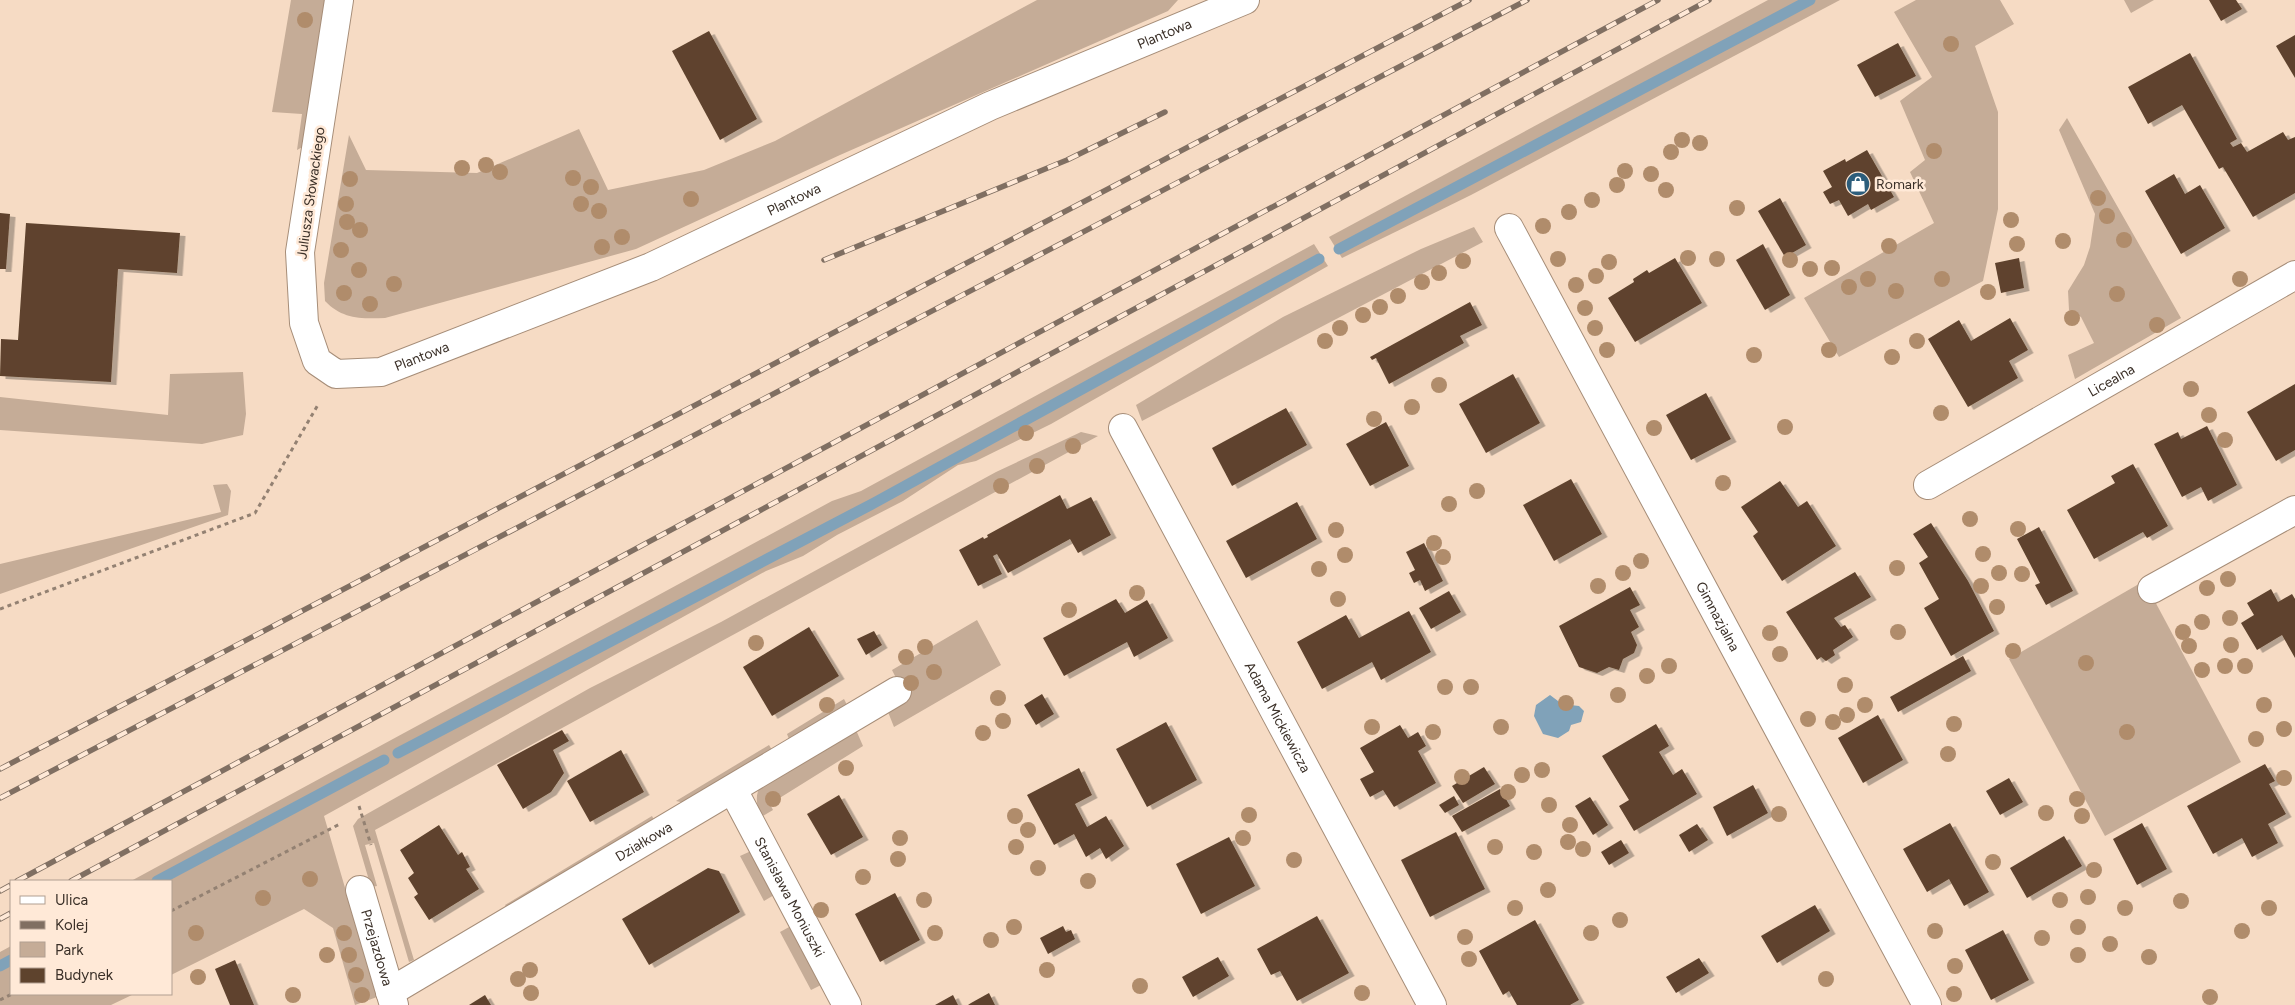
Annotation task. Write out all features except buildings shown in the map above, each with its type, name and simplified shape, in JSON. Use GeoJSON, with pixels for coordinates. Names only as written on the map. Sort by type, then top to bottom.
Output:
{"type":"FeatureCollection","features":[{"type":"Feature","properties":{"kind":"street","name":"Juliusza Słowackiego"},"geometry":{"type":"LineString","coordinates":[[336,374],[316,361],[304,323],[300,252],[340,0]]}},
{"type":"Feature","properties":{"kind":"street","name":"Plantowa"},"geometry":{"type":"LineString","coordinates":[[336,374],[381,372],[651,267],[990,106],[1245,0]]}},
{"type":"Feature","properties":{"kind":"street","name":"Gimnazjalna"},"geometry":{"type":"LineString","coordinates":[[1509,228],[1927,1005]]}},
{"type":"Feature","properties":{"kind":"street","name":"Licealna"},"geometry":{"type":"LineString","coordinates":[[1928,485],[2295,275]]}},
{"type":"Feature","properties":{"kind":"street","name":"Adama Mickiewicza"},"geometry":{"type":"LineString","coordinates":[[1123,428],[1432,1005]]}},
{"type":"Feature","properties":{"kind":"street"},"geometry":{"type":"LineString","coordinates":[[2152,589],[2295,510]]}},
{"type":"Feature","properties":{"kind":"street","name":"Działkowa"},"geometry":{"type":"LineString","coordinates":[[392,998],[897,691]]}},
{"type":"Feature","properties":{"kind":"street","name":"Stanisława Moniuszki"},"geometry":{"type":"LineString","coordinates":[[733,790],[846,1005]]}},
{"type":"Feature","properties":{"kind":"street","name":"Przejazdowa"},"geometry":{"type":"LineString","coordinates":[[360,890],[392,998]]}},
{"type":"Feature","properties":{"kind":"path"},"geometry":{"type":"LineString","coordinates":[[0,609],[255,513],[336,374]]}},
{"type":"Feature","properties":{"kind":"path"},"geometry":{"type":"LineString","coordinates":[[359,806],[371,845]]}},
{"type":"Feature","properties":{"kind":"path"},"geometry":{"type":"LineString","coordinates":[[172,910],[340,824]]}},
{"type":"Feature","properties":{"kind":"green space"},"geometry":{"type":"Polygon","coordinates":[[[291,0],[328,0],[306,145],[297,150],[302,114],[272,112],[291,0]]]}},
{"type":"Feature","properties":{"kind":"green space"},"geometry":{"type":"Polygon","coordinates":[[[1037,0],[1178,0],[1168,11],[840,155],[636,249],[385,318],[352,317],[331,307],[325,301],[324,283],[349,135],[366,170],[477,173],[579,129],[608,190],[704,170],[775,141],[1037,0]]]}},
{"type":"Feature","properties":{"kind":"green space"},"geometry":{"type":"Polygon","coordinates":[[[1768,0],[1840,0],[1471,195],[1342,258],[1329,237],[1768,0]]]}},
{"type":"Feature","properties":{"kind":"green space"},"geometry":{"type":"Polygon","coordinates":[[[1916,0],[2000,0],[2014,24],[1975,46],[1998,112],[1998,209],[1983,281],[1839,357],[1804,298],[1934,223],[1910,172],[1925,160],[1900,101],[1932,77],[1894,12],[1916,0]]]}},
{"type":"Feature","properties":{"kind":"green space"},"geometry":{"type":"Polygon","coordinates":[[[2124,0],[2154,0],[2131,13],[2124,0]]]}},
{"type":"Feature","properties":{"kind":"green space"},"geometry":{"type":"Polygon","coordinates":[[[2067,118],[2181,318],[2075,379],[2068,355],[2094,343],[2081,317],[2069,310],[2068,291],[2084,265],[2090,247],[2095,214],[2059,130],[2067,118]]]}},
{"type":"Feature","properties":{"kind":"green space"},"geometry":{"type":"Polygon","coordinates":[[[1474,227],[1483,242],[1142,421],[1136,405],[1283,317],[1421,249],[1474,227]]]}},
{"type":"Feature","properties":{"kind":"green space"},"geometry":{"type":"Polygon","coordinates":[[[1314,244],[1328,266],[1051,424],[976,461],[958,465],[903,501],[837,535],[803,556],[766,571],[324,816],[377,997],[355,1005],[333,928],[304,909],[172,975],[172,880],[133,880],[832,501],[861,491],[1314,244]]]}},
{"type":"Feature","properties":{"kind":"green space"},"geometry":{"type":"Polygon","coordinates":[[[243,372],[246,414],[243,435],[202,444],[0,430],[0,397],[168,415],[170,374],[243,372]]]}},
{"type":"Feature","properties":{"kind":"green space"},"geometry":{"type":"Polygon","coordinates":[[[1081,432],[1098,436],[375,830],[414,960],[409,962],[374,843],[365,845],[377,886],[371,887],[353,826],[358,819],[590,688],[721,622],[996,472],[1081,432]]]}},
{"type":"Feature","properties":{"kind":"green space"},"geometry":{"type":"Polygon","coordinates":[[[227,484],[231,491],[228,515],[0,594],[0,564],[221,512],[213,485],[227,484]]]}},
{"type":"Feature","properties":{"kind":"green space"},"geometry":{"type":"Polygon","coordinates":[[[2144,581],[2241,762],[2105,836],[2009,659],[2144,581]]]}},
{"type":"Feature","properties":{"kind":"green space"},"geometry":{"type":"Polygon","coordinates":[[[977,620],[1001,665],[894,727],[888,712],[906,698],[892,670],[977,620]]]}},
{"type":"Feature","properties":{"kind":"green space"},"geometry":{"type":"Polygon","coordinates":[[[844,699],[847,705],[789,739],[787,734],[844,699]]]}},
{"type":"Feature","properties":{"kind":"green space"},"geometry":{"type":"Polygon","coordinates":[[[856,730],[863,746],[770,804],[773,810],[761,817],[757,805],[757,797],[761,785],[856,730]]]}},
{"type":"Feature","properties":{"kind":"green space"},"geometry":{"type":"Polygon","coordinates":[[[769,745],[772,750],[685,803],[676,801],[769,745]]]}},
{"type":"Feature","properties":{"kind":"green space"},"geometry":{"type":"Polygon","coordinates":[[[652,816],[654,820],[507,908],[505,905],[652,816]]]}},
{"type":"Feature","properties":{"kind":"green space"},"geometry":{"type":"Polygon","coordinates":[[[751,851],[774,895],[764,901],[740,856],[751,851]]]}},
{"type":"Feature","properties":{"kind":"green space"},"geometry":{"type":"Polygon","coordinates":[[[791,926],[821,985],[811,990],[780,932],[791,926]]]}},
{"type":"Feature","properties":{"kind":"green space"},"geometry":{"type":"Polygon","coordinates":[[[10,947],[10,995],[132,995],[111,1005],[0,1005],[0,952],[10,947]]]}},
{"type":"Feature","properties":{"kind":"water"},"geometry":{"type":"Polygon","coordinates":[[[1550,695],[1562,704],[1579,706],[1584,711],[1581,722],[1571,725],[1569,731],[1558,738],[1543,734],[1534,716],[1536,705],[1550,695]]]}},
{"type":"Feature","properties":{"kind":"waterway"},"geometry":{"type":"LineString","coordinates":[[1339,249],[1810,0]]}},
{"type":"Feature","properties":{"kind":"waterway"},"geometry":{"type":"LineString","coordinates":[[398,753],[874,503],[1319,259]]}},
{"type":"Feature","properties":{"kind":"waterway"},"geometry":{"type":"LineString","coordinates":[[159,880],[384,760]]}},
{"type":"Feature","properties":{"kind":"waterway"},"geometry":{"type":"LineString","coordinates":[[0,966],[10,961]]}},
{"type":"Feature","properties":{"kind":"railway"},"geometry":{"type":"LineString","coordinates":[[0,769],[1469,0]]}},
{"type":"Feature","properties":{"kind":"railway"},"geometry":{"type":"LineString","coordinates":[[0,798],[1527,0]]}},
{"type":"Feature","properties":{"kind":"railway"},"geometry":{"type":"LineString","coordinates":[[19,880],[1658,0]]}},
{"type":"Feature","properties":{"kind":"railway"},"geometry":{"type":"LineString","coordinates":[[73,880],[1709,0]]}},
{"type":"Feature","properties":{"kind":"railway"},"geometry":{"type":"LineString","coordinates":[[824,260],[1067,160],[1165,112]]}},
{"type":"Feature","properties":{"kind":"railway"},"geometry":{"type":"LineString","coordinates":[[0,891],[10,886]]}},
{"type":"Feature","properties":{"kind":"railway"},"geometry":{"type":"LineString","coordinates":[[0,919],[10,914]]}},
{"type":"Feature","properties":{"kind":"place","name":"Romark"},"geometry":{"type":"Point","coordinates":[1858,184]}}]}
